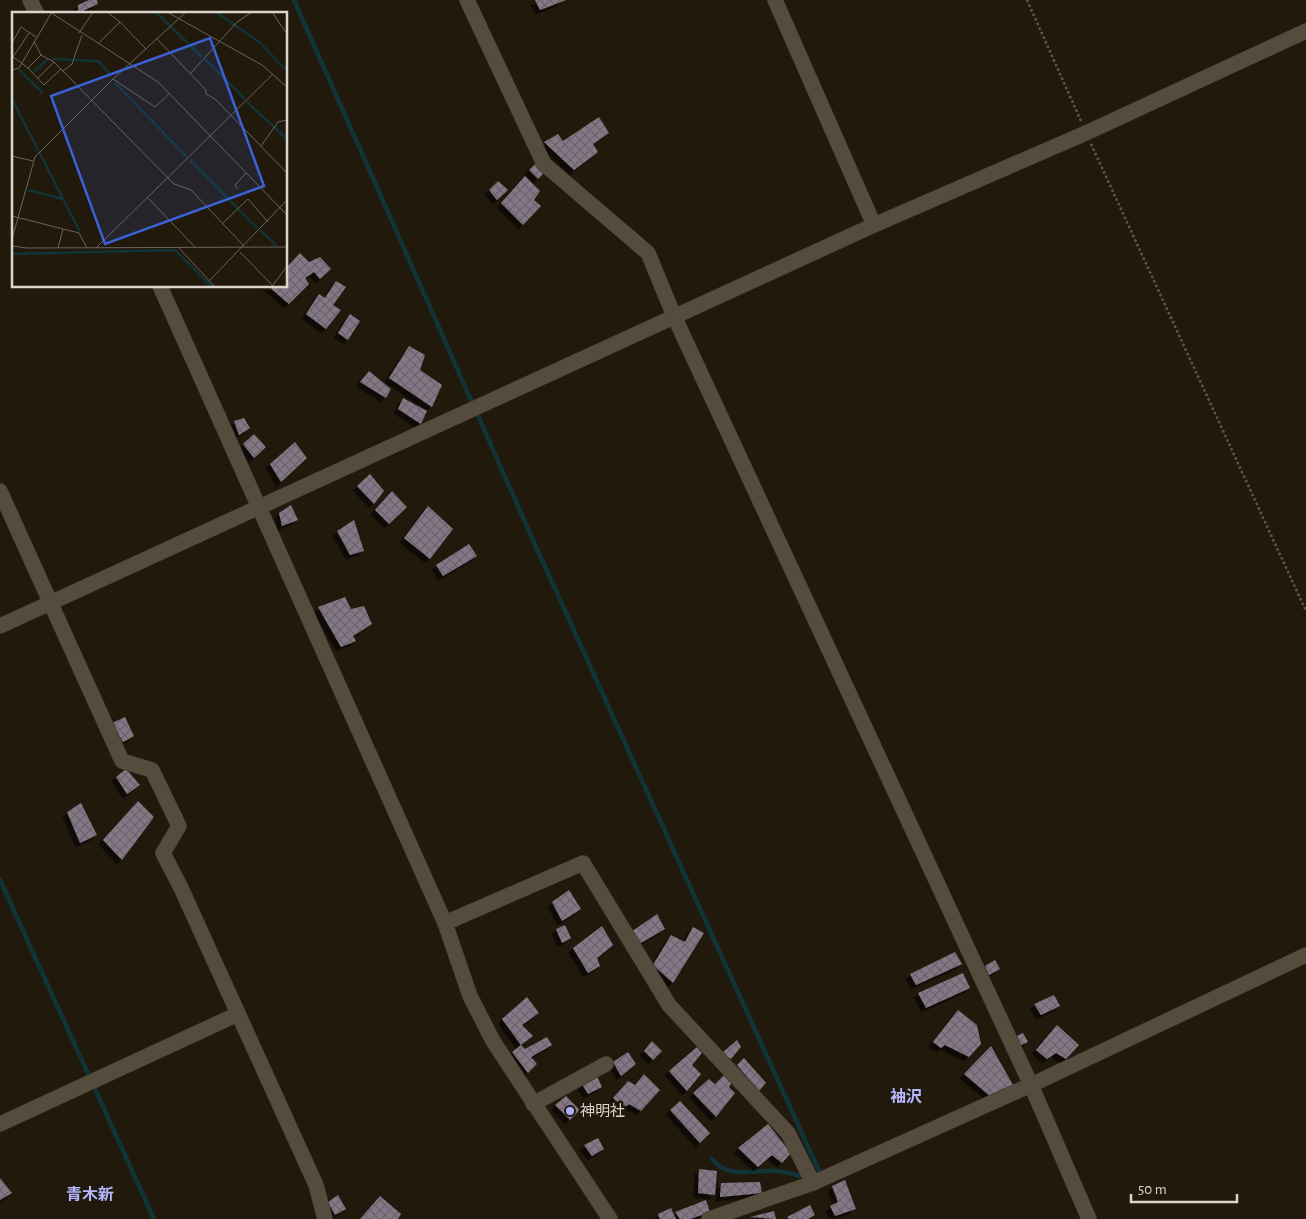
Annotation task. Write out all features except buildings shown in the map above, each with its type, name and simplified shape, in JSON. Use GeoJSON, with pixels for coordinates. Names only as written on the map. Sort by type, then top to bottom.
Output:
{"type":"FeatureCollection","features":[{"type":"Feature","properties":{"kind":"street"},"geometry":{"type":"LineString","coordinates":[[30,0],[35,12]]}},
{"type":"Feature","properties":{"kind":"street"},"geometry":{"type":"LineString","coordinates":[[467,0],[544,164],[648,252],[674,316],[1031,1085],[1089,1219]]}},
{"type":"Feature","properties":{"kind":"street"},"geometry":{"type":"LineString","coordinates":[[775,0],[874,225]]}},
{"type":"Feature","properties":{"kind":"street"},"geometry":{"type":"LineString","coordinates":[[0,626],[260,509],[674,316],[874,225],[1086,132],[1306,31]]}},
{"type":"Feature","properties":{"kind":"street"},"geometry":{"type":"LineString","coordinates":[[161,288],[445,923],[470,996],[493,1042],[610,1219]]}},
{"type":"Feature","properties":{"kind":"street"},"geometry":{"type":"LineString","coordinates":[[0,491],[122,761],[152,770],[179,826],[163,853],[316,1185],[326,1219]]}},
{"type":"Feature","properties":{"kind":"street"},"geometry":{"type":"LineString","coordinates":[[445,923],[583,863],[669,1004],[788,1133],[813,1183]]}},
{"type":"Feature","properties":{"kind":"street"},"geometry":{"type":"LineString","coordinates":[[709,1219],[813,1183],[1031,1085],[1306,955]]}},
{"type":"Feature","properties":{"kind":"street"},"geometry":{"type":"LineString","coordinates":[[0,1124],[238,1014]]}},
{"type":"Feature","properties":{"kind":"street"},"geometry":{"type":"LineString","coordinates":[[534,1104],[606,1064]]}},
{"type":"Feature","properties":{"kind":"path"},"geometry":{"type":"LineString","coordinates":[[1027,0],[1306,611]]}},
{"type":"Feature","properties":{"kind":"waterway"},"geometry":{"type":"LineString","coordinates":[[294,0],[537,549],[819,1171]]}},
{"type":"Feature","properties":{"kind":"waterway"},"geometry":{"type":"LineString","coordinates":[[0,880],[154,1219]]}},
{"type":"Feature","properties":{"kind":"waterway"},"geometry":{"type":"LineString","coordinates":[[712,1159],[724,1169],[731,1171],[776,1171],[800,1176]]}},
{"type":"Feature","properties":{"kind":"place","name":"神明社"},"geometry":{"type":"Point","coordinates":[570,1111]}},
{"type":"Feature","properties":{"kind":"district","name":"袖沢"},"geometry":{"type":"Point","coordinates":[906,1097]}},
{"type":"Feature","properties":{"kind":"district","name":"青木新"},"geometry":{"type":"Point","coordinates":[90,1195]}}]}
